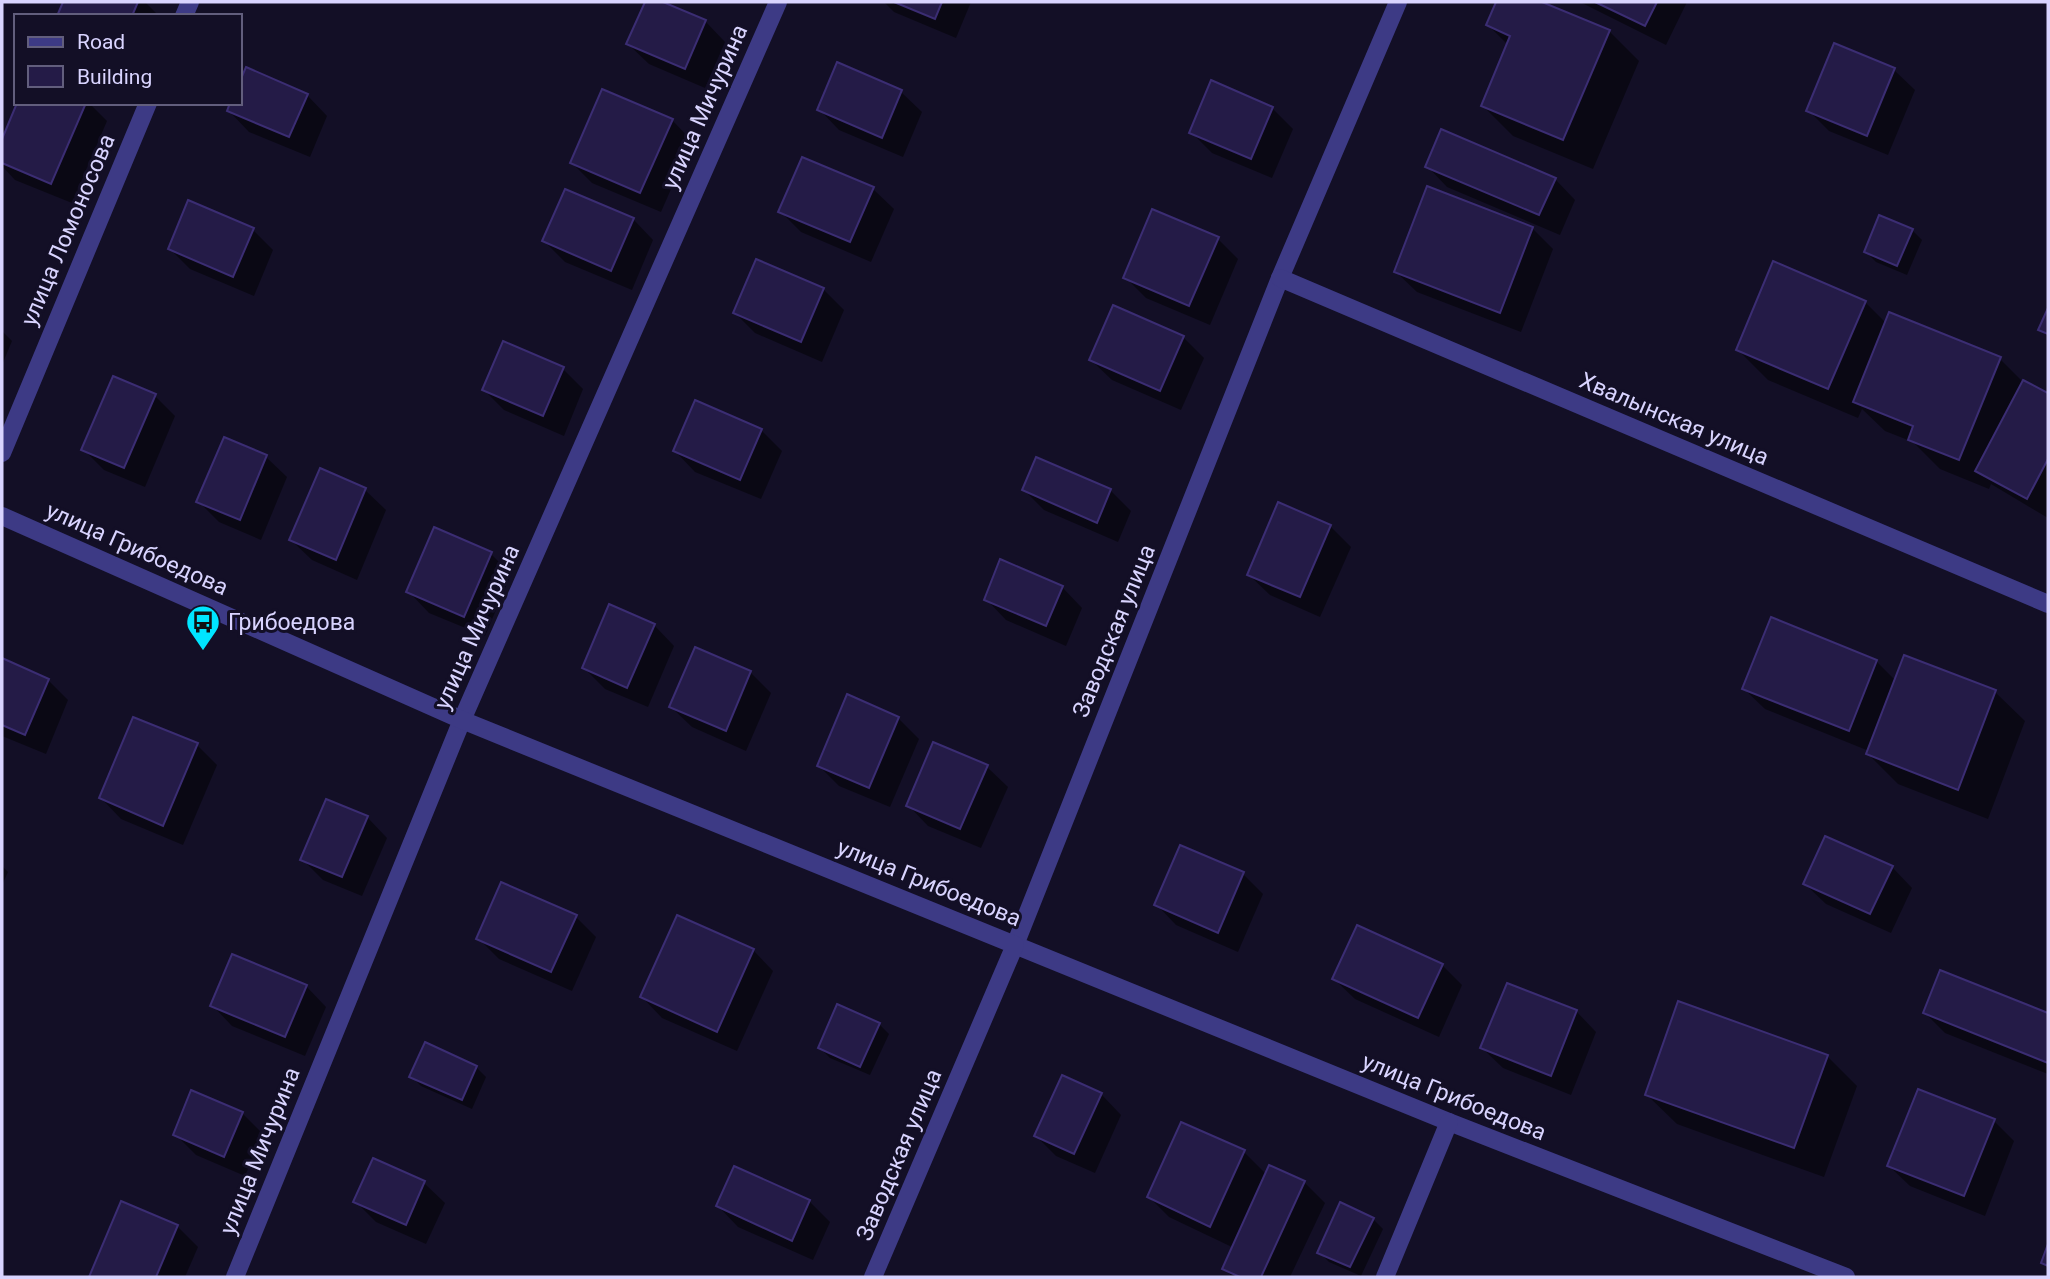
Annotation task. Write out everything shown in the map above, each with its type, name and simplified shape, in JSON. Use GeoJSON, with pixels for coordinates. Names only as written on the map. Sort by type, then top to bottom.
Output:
{"type":"FeatureCollection","features":[{"type":"Feature","properties":{"kind":"street","name":"улица Мичурина"},"geometry":{"type":"LineString","coordinates":[[235,1277],[462,720],[778,2]]}},
{"type":"Feature","properties":{"kind":"street","name":"Заводская улица"},"geometry":{"type":"LineString","coordinates":[[873,1277],[1015,945],[1280,278],[1398,2]]}},
{"type":"Feature","properties":{"kind":"street","name":"улица Ломоносова"},"geometry":{"type":"LineString","coordinates":[[2,453],[147,105]]}},
{"type":"Feature","properties":{"kind":"street","name":"Хвалынская улица"},"geometry":{"type":"LineString","coordinates":[[1280,278],[2048,604]]}},
{"type":"Feature","properties":{"kind":"street","name":"улица Грибоедова"},"geometry":{"type":"LineString","coordinates":[[2,516],[462,720],[1449,1122],[1846,1277]]}},
{"type":"Feature","properties":{"kind":"street"},"geometry":{"type":"LineString","coordinates":[[1384,1277],[1449,1122]]}},
{"type":"Feature","properties":{"kind":"building"},"geometry":{"type":"Polygon","coordinates":[[[63,2],[138,2],[133,14],[58,14],[63,2]]]}},
{"type":"Feature","properties":{"kind":"building"},"geometry":{"type":"Polygon","coordinates":[[[645,2],[663,2],[706,20],[685,69],[626,44],[645,2]]]}},
{"type":"Feature","properties":{"kind":"building"},"geometry":{"type":"Polygon","coordinates":[[[894,2],[942,2],[935,19],[894,2]]]}},
{"type":"Feature","properties":{"kind":"building"},"geometry":{"type":"Polygon","coordinates":[[[1496,2],[1542,2],[1610,30],[1563,140],[1481,106],[1510,36],[1486,25],[1496,2]]]}},
{"type":"Feature","properties":{"kind":"building"},"geometry":{"type":"Polygon","coordinates":[[[1595,2],[1657,2],[1645,26],[1595,2]]]}},
{"type":"Feature","properties":{"kind":"building"},"geometry":{"type":"Polygon","coordinates":[[[1834,43],[1895,68],[1867,136],[1806,111],[1834,43]]]}},
{"type":"Feature","properties":{"kind":"building"},"geometry":{"type":"Polygon","coordinates":[[[837,62],[902,90],[882,138],[817,110],[837,62]]]}},
{"type":"Feature","properties":{"kind":"building"},"geometry":{"type":"Polygon","coordinates":[[[246,67],[308,94],[289,137],[227,111],[229,105],[242,105],[242,76],[246,67]]]}},
{"type":"Feature","properties":{"kind":"building"},"geometry":{"type":"Polygon","coordinates":[[[1211,80],[1273,107],[1251,159],[1189,133],[1211,80]]]}},
{"type":"Feature","properties":{"kind":"building"},"geometry":{"type":"Polygon","coordinates":[[[602,89],[673,119],[640,193],[570,163],[602,89]]]}},
{"type":"Feature","properties":{"kind":"building"},"geometry":{"type":"Polygon","coordinates":[[[16,105],[85,105],[51,184],[2,163],[2,139],[16,105]]]}},
{"type":"Feature","properties":{"kind":"building"},"geometry":{"type":"Polygon","coordinates":[[[1441,129],[1556,178],[1539,215],[1425,167],[1441,129]]]}},
{"type":"Feature","properties":{"kind":"building"},"geometry":{"type":"Polygon","coordinates":[[[802,157],[874,187],[850,242],[778,212],[802,157]]]}},
{"type":"Feature","properties":{"kind":"building"},"geometry":{"type":"Polygon","coordinates":[[[1427,186],[1533,227],[1500,313],[1394,272],[1427,186]]]}},
{"type":"Feature","properties":{"kind":"building"},"geometry":{"type":"Polygon","coordinates":[[[565,189],[634,218],[611,271],[542,241],[565,189]]]}},
{"type":"Feature","properties":{"kind":"building"},"geometry":{"type":"Polygon","coordinates":[[[188,200],[254,228],[233,277],[168,249],[188,200]]]}},
{"type":"Feature","properties":{"kind":"building"},"geometry":{"type":"Polygon","coordinates":[[[1152,209],[1219,237],[1189,306],[1123,278],[1152,209]]]}},
{"type":"Feature","properties":{"kind":"building"},"geometry":{"type":"Polygon","coordinates":[[[1879,215],[1913,229],[1897,266],[1864,252],[1879,215]]]}},
{"type":"Feature","properties":{"kind":"building"},"geometry":{"type":"Polygon","coordinates":[[[756,259],[824,288],[801,342],[733,313],[756,259]]]}},
{"type":"Feature","properties":{"kind":"building"},"geometry":{"type":"Polygon","coordinates":[[[1773,261],[1866,301],[1828,389],[1736,350],[1773,261]]]}},
{"type":"Feature","properties":{"kind":"building"},"geometry":{"type":"Polygon","coordinates":[[[1113,305],[1184,336],[1160,391],[1089,360],[1113,305]]]}},
{"type":"Feature","properties":{"kind":"building"},"geometry":{"type":"Polygon","coordinates":[[[2048,308],[2048,334],[2038,330],[2048,308]]]}},
{"type":"Feature","properties":{"kind":"building"},"geometry":{"type":"Polygon","coordinates":[[[1889,312],[2001,357],[1959,460],[1908,440],[1913,426],[1853,402],[1889,312]]]}},
{"type":"Feature","properties":{"kind":"building"},"geometry":{"type":"Polygon","coordinates":[[[503,341],[564,367],[543,416],[482,390],[503,341]]]}},
{"type":"Feature","properties":{"kind":"building"},"geometry":{"type":"Polygon","coordinates":[[[113,376],[156,394],[124,468],[81,450],[113,376]]]}},
{"type":"Feature","properties":{"kind":"building"},"geometry":{"type":"Polygon","coordinates":[[[2023,380],[2048,393],[2048,459],[2027,499],[1975,471],[2023,380]]]}},
{"type":"Feature","properties":{"kind":"building"},"geometry":{"type":"Polygon","coordinates":[[[695,400],[762,429],[740,480],[673,451],[695,400]]]}},
{"type":"Feature","properties":{"kind":"building"},"geometry":{"type":"Polygon","coordinates":[[[224,437],[267,455],[240,520],[196,502],[224,437]]]}},
{"type":"Feature","properties":{"kind":"building"},"geometry":{"type":"Polygon","coordinates":[[[1036,457],[1111,489],[1097,523],[1022,490],[1036,457]]]}},
{"type":"Feature","properties":{"kind":"building"},"geometry":{"type":"Polygon","coordinates":[[[320,468],[366,488],[336,560],[289,540],[320,468]]]}},
{"type":"Feature","properties":{"kind":"building"},"geometry":{"type":"Polygon","coordinates":[[[1278,502],[1331,525],[1300,597],[1247,575],[1278,502]]]}},
{"type":"Feature","properties":{"kind":"building"},"geometry":{"type":"Polygon","coordinates":[[[434,527],[492,552],[464,617],[406,592],[434,527]]]}},
{"type":"Feature","properties":{"kind":"building"},"geometry":{"type":"Polygon","coordinates":[[[1000,559],[1063,586],[1046,626],[984,600],[1000,559]]]}},
{"type":"Feature","properties":{"kind":"building"},"geometry":{"type":"Polygon","coordinates":[[[609,604],[655,624],[627,688],[582,668],[609,604]]]}},
{"type":"Feature","properties":{"kind":"building"},"geometry":{"type":"Polygon","coordinates":[[[1771,617],[1877,660],[1849,731],[1742,689],[1771,617]]]}},
{"type":"Feature","properties":{"kind":"building"},"geometry":{"type":"Polygon","coordinates":[[[695,647],[751,671],[726,731],[669,707],[695,647]]]}},
{"type":"Feature","properties":{"kind":"building"},"geometry":{"type":"Polygon","coordinates":[[[1904,655],[1996,690],[1958,790],[1866,754],[1904,655]]]}},
{"type":"Feature","properties":{"kind":"building"},"geometry":{"type":"Polygon","coordinates":[[[2,658],[49,679],[25,735],[2,725],[2,658]]]}},
{"type":"Feature","properties":{"kind":"building"},"geometry":{"type":"Polygon","coordinates":[[[847,694],[899,717],[869,788],[817,766],[847,694]]]}},
{"type":"Feature","properties":{"kind":"building"},"geometry":{"type":"Polygon","coordinates":[[[133,717],[198,743],[163,826],[99,798],[133,717]]]}},
{"type":"Feature","properties":{"kind":"building"},"geometry":{"type":"Polygon","coordinates":[[[933,742],[988,765],[960,829],[906,806],[933,742]]]}},
{"type":"Feature","properties":{"kind":"building"},"geometry":{"type":"Polygon","coordinates":[[[326,799],[368,816],[342,877],[300,860],[326,799]]]}},
{"type":"Feature","properties":{"kind":"building"},"geometry":{"type":"Polygon","coordinates":[[[1825,836],[1893,866],[1870,914],[1803,884],[1825,836]]]}},
{"type":"Feature","properties":{"kind":"building"},"geometry":{"type":"Polygon","coordinates":[[[1180,845],[1244,872],[1218,933],[1154,905],[1180,845]]]}},
{"type":"Feature","properties":{"kind":"building"},"geometry":{"type":"Polygon","coordinates":[[[501,882],[577,915],[551,972],[476,939],[501,882]]]}},
{"type":"Feature","properties":{"kind":"building"},"geometry":{"type":"Polygon","coordinates":[[[677,915],[754,949],[717,1032],[640,997],[677,915]]]}},
{"type":"Feature","properties":{"kind":"building"},"geometry":{"type":"Polygon","coordinates":[[[1357,925],[1443,964],[1418,1018],[1332,979],[1357,925]]]}},
{"type":"Feature","properties":{"kind":"building"},"geometry":{"type":"Polygon","coordinates":[[[232,954],[307,985],[285,1037],[210,1006],[232,954]]]}},
{"type":"Feature","properties":{"kind":"building"},"geometry":{"type":"Polygon","coordinates":[[[1940,970],[2048,1013],[2048,1063],[1923,1013],[1940,970]]]}},
{"type":"Feature","properties":{"kind":"building"},"geometry":{"type":"Polygon","coordinates":[[[1507,983],[1577,1010],[1551,1076],[1480,1048],[1507,983]]]}},
{"type":"Feature","properties":{"kind":"building"},"geometry":{"type":"Polygon","coordinates":[[[1678,1001],[1828,1055],[1794,1148],[1645,1095],[1678,1001]]]}},
{"type":"Feature","properties":{"kind":"building"},"geometry":{"type":"Polygon","coordinates":[[[837,1004],[880,1023],[860,1067],[818,1048],[837,1004]]]}},
{"type":"Feature","properties":{"kind":"building"},"geometry":{"type":"Polygon","coordinates":[[[425,1042],[477,1066],[462,1100],[409,1077],[425,1042]]]}},
{"type":"Feature","properties":{"kind":"building"},"geometry":{"type":"Polygon","coordinates":[[[1062,1075],[1102,1093],[1074,1154],[1034,1136],[1062,1075]]]}},
{"type":"Feature","properties":{"kind":"building"},"geometry":{"type":"Polygon","coordinates":[[[1918,1089],[1995,1119],[1964,1196],[1887,1166],[1918,1089]]]}},
{"type":"Feature","properties":{"kind":"building"},"geometry":{"type":"Polygon","coordinates":[[[191,1090],[243,1112],[224,1157],[173,1135],[191,1090]]]}},
{"type":"Feature","properties":{"kind":"building"},"geometry":{"type":"Polygon","coordinates":[[[1181,1122],[1245,1150],[1210,1227],[1147,1197],[1181,1122]]]}},
{"type":"Feature","properties":{"kind":"building"},"geometry":{"type":"Polygon","coordinates":[[[373,1158],[425,1181],[406,1225],[353,1202],[373,1158]]]}},
{"type":"Feature","properties":{"kind":"building"},"geometry":{"type":"Polygon","coordinates":[[[1269,1165],[1305,1181],[1261,1277],[1240,1277],[1222,1269],[1269,1165]]]}},
{"type":"Feature","properties":{"kind":"building"},"geometry":{"type":"Polygon","coordinates":[[[734,1166],[810,1200],[792,1241],[716,1206],[734,1166]]]}},
{"type":"Feature","properties":{"kind":"building"},"geometry":{"type":"Polygon","coordinates":[[[121,1201],[178,1225],[156,1277],[89,1277],[121,1201]]]}},
{"type":"Feature","properties":{"kind":"building"},"geometry":{"type":"Polygon","coordinates":[[[1340,1202],[1374,1218],[1350,1267],[1317,1253],[1340,1202]]]}},
{"type":"Feature","properties":{"kind":"building"},"geometry":{"type":"Polygon","coordinates":[[[2048,1244],[2048,1266],[2041,1263],[2048,1244]]]}},
{"type":"Feature","properties":{"kind":"place","name":"Грибоедова"},"geometry":{"type":"Point","coordinates":[203,652]}}]}
